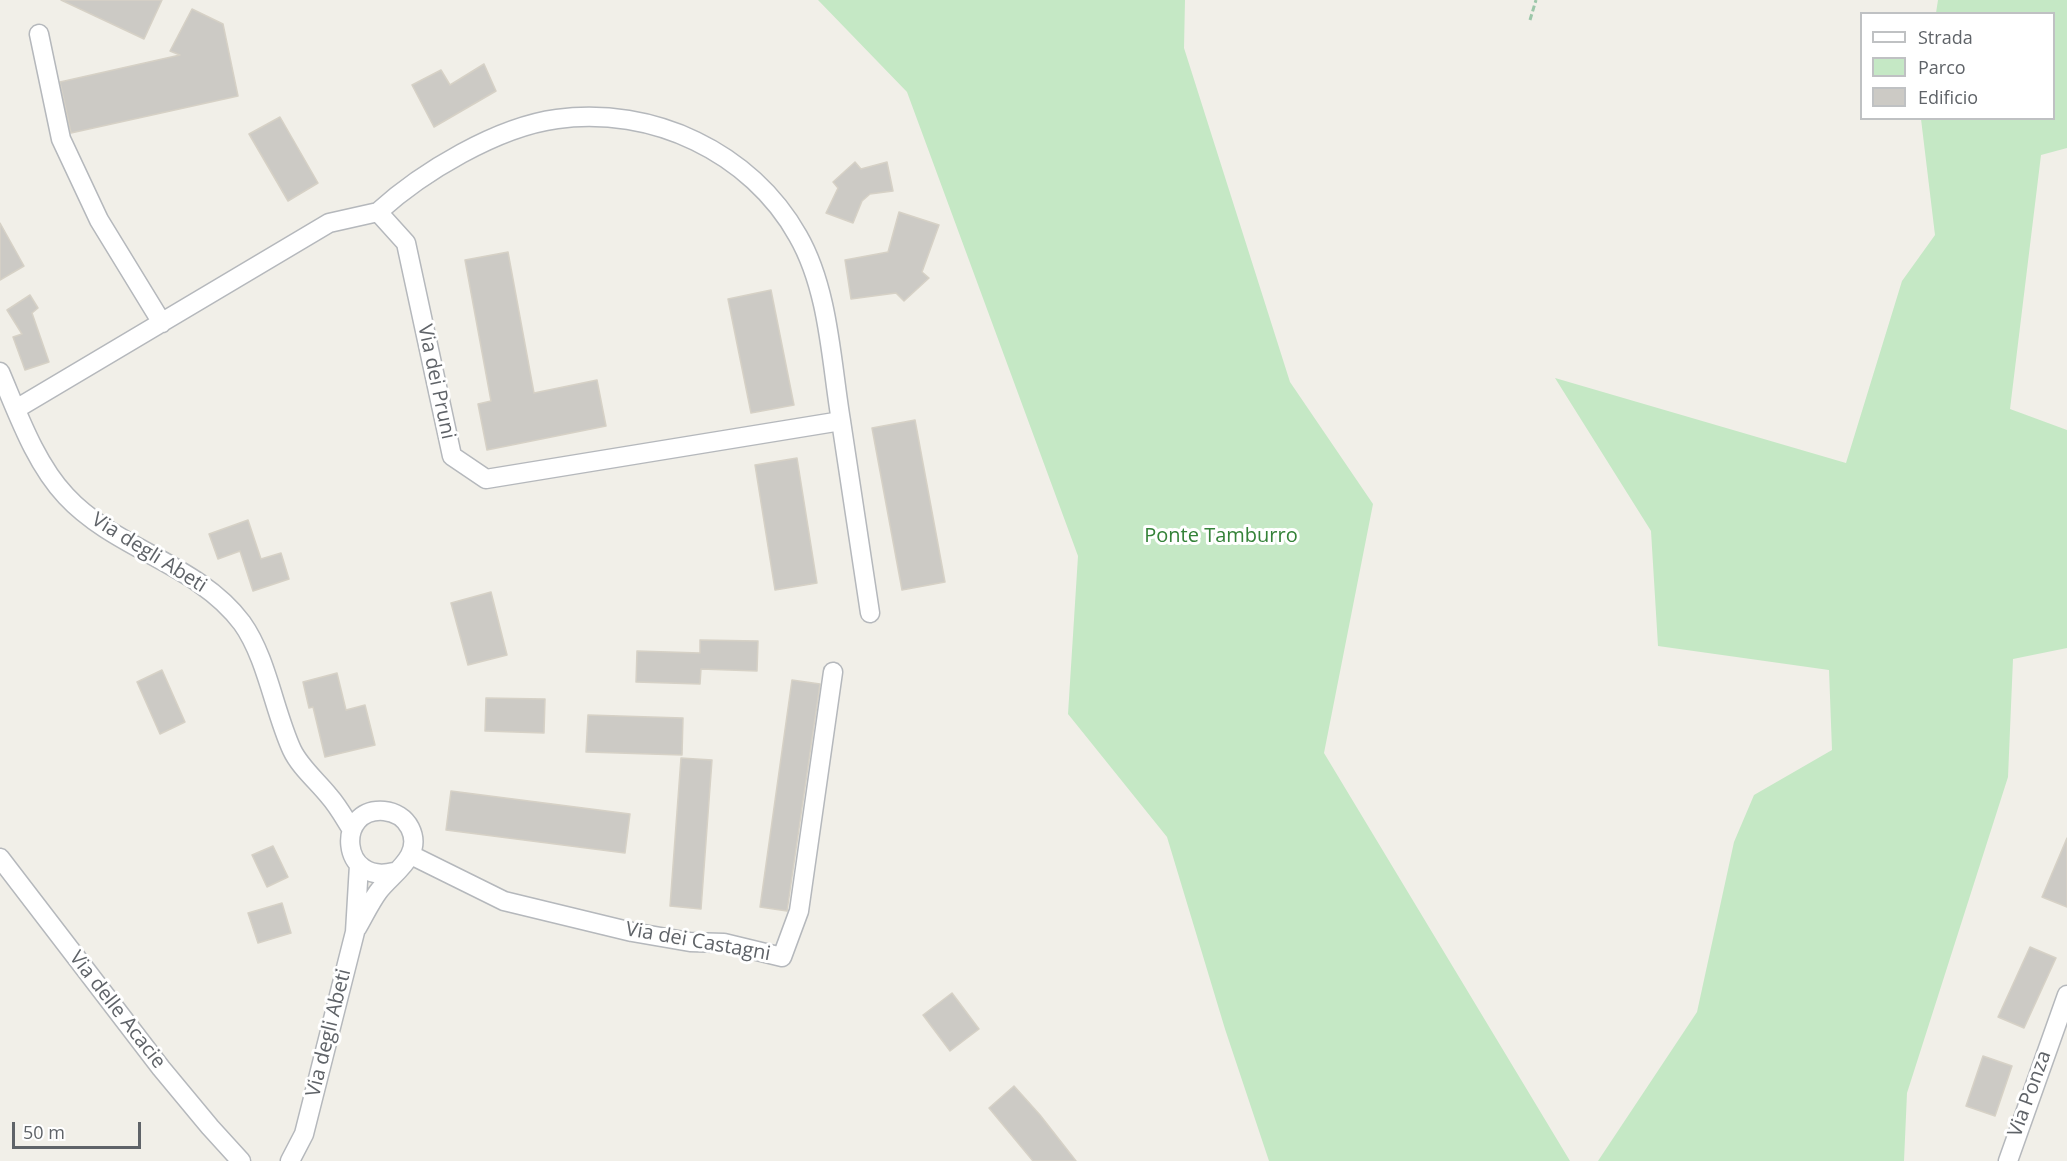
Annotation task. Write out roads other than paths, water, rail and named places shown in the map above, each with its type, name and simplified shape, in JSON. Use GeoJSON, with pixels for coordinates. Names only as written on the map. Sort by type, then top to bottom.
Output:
{"type":"FeatureCollection","features":[{"type":"Feature","properties":{"kind":"street"},"geometry":{"type":"LineString","coordinates":[[39,34],[61,139],[99,220],[162,323]]}},
{"type":"Feature","properties":{"kind":"street"},"geometry":{"type":"LineString","coordinates":[[16,409],[329,223],[378,212],[400,192],[467,151],[509,133],[555,119],[608,116],[660,126],[705,145],[743,170],[781,207],[800,238],[813,270],[822,309],[870,613]]}},
{"type":"Feature","properties":{"kind":"street","name":"Via dei Pruni"},"geometry":{"type":"LineString","coordinates":[[378,212],[406,243],[452,456],[486,479],[841,421]]}},
{"type":"Feature","properties":{"kind":"street","name":"Via degli Abeti"},"geometry":{"type":"LineString","coordinates":[[0,372],[50,476],[66,496],[130,544],[172,566],[210,590],[242,624],[253,646],[293,752],[330,796],[352,830],[350,848],[359,865],[355,932],[304,1134],[290,1161]]}},
{"type":"Feature","properties":{"kind":"street","name":"Via dei Castagni"},"geometry":{"type":"LineString","coordinates":[[411,855],[504,901],[632,932],[690,942],[724,944],[782,957],[799,911],[833,672]]}},
{"type":"Feature","properties":{"kind":"street","name":"Via degli Abeti"},"geometry":{"type":"LineString","coordinates":[[330,796],[370,813],[388,811],[404,820],[413,836],[411,855],[376,894],[355,932]]}},
{"type":"Feature","properties":{"kind":"street"},"geometry":{"type":"LineString","coordinates":[[352,830],[359,819],[370,813]]}},
{"type":"Feature","properties":{"kind":"street","name":"Via delle Acacie"},"geometry":{"type":"LineString","coordinates":[[0,858],[161,1068],[210,1127],[242,1160]]}},
{"type":"Feature","properties":{"kind":"street"},"geometry":{"type":"LineString","coordinates":[[359,865],[375,874],[394,872]]}},
{"type":"Feature","properties":{"kind":"street","name":"Via Ponza"},"geometry":{"type":"LineString","coordinates":[[2008,1161],[2067,995]]}},
{"type":"Feature","properties":{"kind":"street","name":"Via degli Abeti"},"geometry":{"type":"LineString","coordinates":[[304,1134],[306,1161]]}},
{"type":"Feature","properties":{"kind":"park label","name":"Ponte Tamburro"},"geometry":{"type":"Point","coordinates":[1221,536]}}]}
